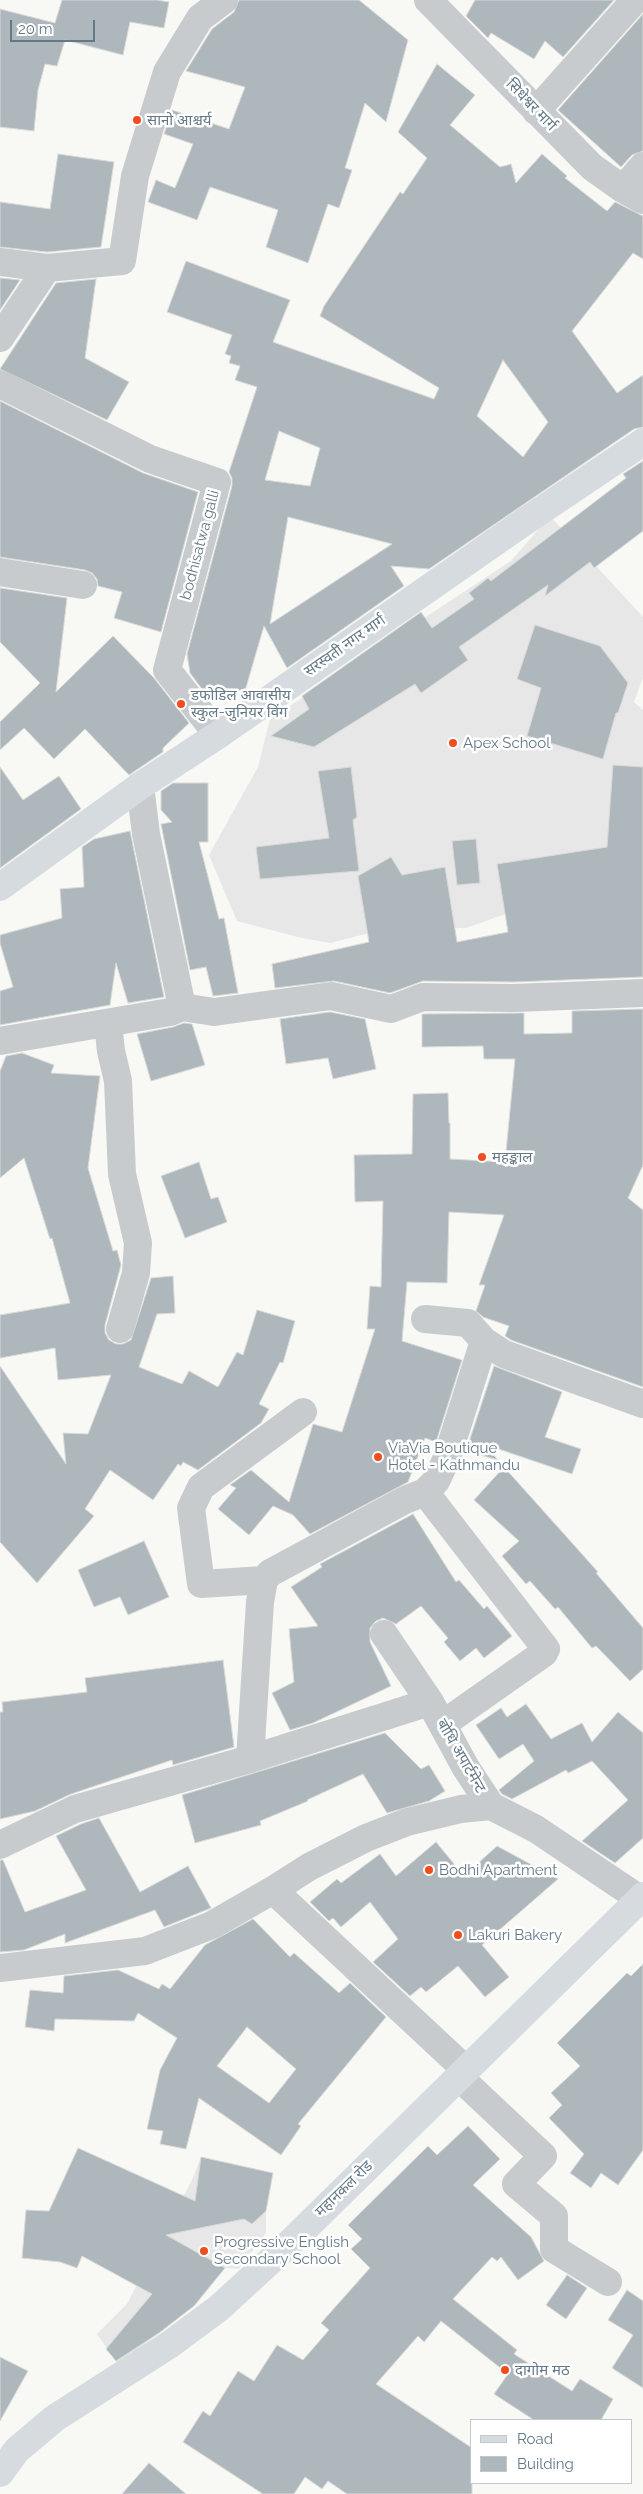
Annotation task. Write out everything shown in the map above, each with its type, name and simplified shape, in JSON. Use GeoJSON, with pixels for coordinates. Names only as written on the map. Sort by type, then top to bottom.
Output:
{"type":"FeatureCollection","features":[{"type":"Feature","properties":{"kind":"main road","name":"सरस्वती नगर मार्ग"},"geometry":{"type":"LineString","coordinates":[[0,887],[140,786],[218,735],[518,526],[643,442]]}},
{"type":"Feature","properties":{"kind":"main road","name":"महानकल रोड"},"geometry":{"type":"LineString","coordinates":[[0,2473],[17,2450],[55,2418],[169,2345],[219,2308],[640,1904]]}},
{"type":"Feature","properties":{"kind":"street"},"geometry":{"type":"LineString","coordinates":[[0,262],[47,268],[122,261],[136,176],[167,72],[200,18],[224,0]]}},
{"type":"Feature","properties":{"kind":"street","name":"सिधेश्वर मार्ग"},"geometry":{"type":"LineString","coordinates":[[428,0],[592,167],[633,195]]}},
{"type":"Feature","properties":{"kind":"street"},"geometry":{"type":"LineString","coordinates":[[536,111],[636,0]]}},
{"type":"Feature","properties":{"kind":"street"},"geometry":{"type":"LineString","coordinates":[[633,195],[643,166]]}},
{"type":"Feature","properties":{"kind":"street"},"geometry":{"type":"LineString","coordinates":[[0,338],[47,268]]}},
{"type":"Feature","properties":{"kind":"street","name":"bodhisatwa galli"},"geometry":{"type":"LineString","coordinates":[[0,384],[150,459],[217,482],[167,670],[218,735]]}},
{"type":"Feature","properties":{"kind":"street"},"geometry":{"type":"LineString","coordinates":[[0,572],[83,585]]}},
{"type":"Feature","properties":{"kind":"street"},"geometry":{"type":"LineString","coordinates":[[140,786],[146,834],[182,1007]]}},
{"type":"Feature","properties":{"kind":"street"},"geometry":{"type":"LineString","coordinates":[[0,1041],[170,1012],[182,1007],[214,1012],[331,996],[391,1010],[423,997],[514,998],[643,993]]}},
{"type":"Feature","properties":{"kind":"street"},"geometry":{"type":"LineString","coordinates":[[108,1023],[111,1051],[118,1081],[122,1174],[138,1243],[136,1273],[120,1329]]}},
{"type":"Feature","properties":{"kind":"street"},"geometry":{"type":"LineString","coordinates":[[425,1319],[468,1324],[484,1341],[504,1354],[643,1404]]}},
{"type":"Feature","properties":{"kind":"street"},"geometry":{"type":"LineString","coordinates":[[303,1412],[201,1487],[191,1508],[201,1584],[205,1586],[264,1580],[279,1568],[405,1500],[425,1492],[436,1481],[447,1458],[484,1341]]}},
{"type":"Feature","properties":{"kind":"street"},"geometry":{"type":"LineString","coordinates":[[0,1845],[75,1809],[250,1759],[437,1713],[544,1653],[546,1649],[425,1492]]}},
{"type":"Feature","properties":{"kind":"street"},"geometry":{"type":"LineString","coordinates":[[250,1759],[260,1602],[264,1580]]}},
{"type":"Feature","properties":{"kind":"street","name":"बोधि अपार्टमेन्ट"},"geometry":{"type":"LineString","coordinates":[[384,1634],[437,1713],[466,1768],[491,1806],[536,1829],[640,1904]]}},
{"type":"Feature","properties":{"kind":"street"},"geometry":{"type":"LineString","coordinates":[[0,1968],[145,1952],[212,1925],[309,1867],[366,1838],[425,1818],[460,1809],[491,1806]]}},
{"type":"Feature","properties":{"kind":"street"},"geometry":{"type":"LineString","coordinates":[[273,1890],[463,2073],[544,2156],[516,2184],[554,2216],[554,2248],[608,2282]]}},
{"type":"Feature","properties":{"kind":"shaded area","name":"Apex School"},"geometry":{"type":"Polygon","coordinates":[[[550,516],[643,617],[643,677],[634,702],[643,710],[643,865],[466,928],[381,930],[330,943],[298,937],[237,921],[209,855],[258,767],[270,719],[511,561],[550,516]]]}},
{"type":"Feature","properties":{"kind":"shaded area","name":"Progressive English Secondary School"},"geometry":{"type":"Polygon","coordinates":[[[201,2157],[273,2173],[266,2211],[266,2233],[239,2269],[225,2268],[195,2305],[118,2364],[97,2334],[127,2304],[192,2180],[201,2157]]]}},
{"type":"Feature","properties":{"kind":"building"},"geometry":{"type":"Polygon","coordinates":[[[62,0],[157,0],[169,2],[164,28],[130,22],[123,55],[65,40],[57,66],[45,64],[38,90],[34,131],[0,127],[0,9],[55,23],[62,0]]]}},
{"type":"Feature","properties":{"kind":"building"},"geometry":{"type":"Polygon","coordinates":[[[239,0],[359,0],[408,40],[386,122],[365,103],[345,168],[352,170],[339,208],[328,204],[308,263],[266,247],[278,210],[210,187],[197,220],[148,202],[156,180],[175,188],[193,144],[164,134],[172,110],[229,129],[245,87],[186,71],[212,29],[234,12],[239,0]]]}},
{"type":"Feature","properties":{"kind":"building"},"geometry":{"type":"Polygon","coordinates":[[[475,0],[614,0],[563,57],[545,41],[534,59],[491,33],[488,38],[466,16],[475,0]]]}},
{"type":"Feature","properties":{"kind":"building"},"geometry":{"type":"Polygon","coordinates":[[[643,14],[643,151],[632,155],[621,167],[558,110],[643,14]]]}},
{"type":"Feature","properties":{"kind":"building"},"geometry":{"type":"Polygon","coordinates":[[[437,64],[475,95],[450,125],[500,167],[511,164],[516,183],[542,154],[567,176],[565,178],[607,211],[615,202],[643,216],[643,259],[633,253],[572,331],[617,393],[643,375],[643,427],[634,429],[429,569],[391,566],[404,586],[287,668],[264,626],[245,691],[217,689],[211,701],[190,673],[187,654],[232,486],[232,478],[229,472],[257,387],[235,380],[240,366],[229,363],[231,356],[225,354],[232,335],[167,312],[186,261],[290,300],[273,342],[434,399],[439,388],[320,316],[324,306],[400,192],[403,194],[427,158],[398,132],[437,64]],[[503,360],[477,416],[523,457],[548,422],[503,360]],[[279,431],[265,480],[310,486],[320,448],[279,431]],[[288,517],[270,624],[392,544],[288,517]]]}},
{"type":"Feature","properties":{"kind":"building"},"geometry":{"type":"Polygon","coordinates":[[[58,154],[114,162],[101,247],[47,252],[0,247],[0,202],[50,209],[58,154]]]}},
{"type":"Feature","properties":{"kind":"building"},"geometry":{"type":"Polygon","coordinates":[[[0,278],[20,280],[0,310],[0,278]]]}},
{"type":"Feature","properties":{"kind":"building"},"geometry":{"type":"Polygon","coordinates":[[[96,279],[85,358],[129,382],[107,420],[0,369],[56,283],[96,279]]]}},
{"type":"Feature","properties":{"kind":"building"},"geometry":{"type":"Polygon","coordinates":[[[0,401],[143,473],[198,492],[161,632],[114,618],[122,592],[98,586],[97,579],[92,573],[85,570],[0,557],[0,401]]]}},
{"type":"Feature","properties":{"kind":"building"},"geometry":{"type":"Polygon","coordinates":[[[643,461],[643,531],[594,568],[590,562],[545,596],[548,585],[459,647],[468,660],[421,693],[415,684],[314,747],[271,736],[309,709],[302,696],[421,612],[432,628],[474,599],[469,593],[488,578],[491,581],[626,478],[623,474],[643,461]]]}},
{"type":"Feature","properties":{"kind":"building"},"geometry":{"type":"Polygon","coordinates":[[[0,588],[67,598],[56,692],[113,636],[154,678],[189,723],[163,748],[163,752],[129,775],[85,729],[54,759],[24,728],[0,750],[0,722],[40,683],[0,642],[0,588]]]}},
{"type":"Feature","properties":{"kind":"building"},"geometry":{"type":"Polygon","coordinates":[[[535,625],[600,646],[628,683],[618,713],[616,713],[603,759],[527,736],[541,688],[517,679],[535,625]]]}},
{"type":"Feature","properties":{"kind":"building"},"geometry":{"type":"Polygon","coordinates":[[[613,765],[643,767],[643,977],[514,982],[423,981],[390,993],[334,981],[275,988],[272,964],[369,942],[358,876],[391,857],[402,875],[445,867],[457,942],[508,932],[497,864],[607,847],[613,765]]]}},
{"type":"Feature","properties":{"kind":"building"},"geometry":{"type":"Polygon","coordinates":[[[0,767],[23,800],[59,776],[81,809],[0,868],[0,767]]]}},
{"type":"Feature","properties":{"kind":"building"},"geometry":{"type":"Polygon","coordinates":[[[351,767],[357,817],[353,820],[359,871],[260,879],[256,847],[329,838],[318,771],[351,767]]]}},
{"type":"Feature","properties":{"kind":"building"},"geometry":{"type":"Polygon","coordinates":[[[173,783],[208,783],[208,842],[199,842],[219,919],[224,918],[238,993],[213,996],[206,967],[190,970],[161,824],[172,822],[161,810],[161,791],[173,783]]]}},
{"type":"Feature","properties":{"kind":"building"},"geometry":{"type":"Polygon","coordinates":[[[130,831],[164,997],[128,1003],[116,963],[110,1005],[0,1025],[0,991],[13,987],[0,943],[0,935],[62,918],[60,889],[84,887],[82,847],[94,839],[130,831]]]}},
{"type":"Feature","properties":{"kind":"building"},"geometry":{"type":"Polygon","coordinates":[[[476,839],[480,883],[457,885],[452,841],[476,839]]]}},
{"type":"Feature","properties":{"kind":"building"},"geometry":{"type":"Polygon","coordinates":[[[643,1009],[643,1165],[628,1198],[643,1210],[643,1387],[511,1340],[505,1336],[509,1326],[483,1317],[476,1311],[485,1285],[479,1285],[504,1215],[449,1212],[447,1283],[407,1282],[402,1341],[462,1360],[436,1442],[425,1438],[408,1482],[310,1534],[293,1515],[273,1506],[249,1535],[218,1509],[236,1488],[230,1485],[251,1470],[289,1502],[313,1424],[342,1432],[375,1329],[367,1329],[370,1286],[381,1287],[383,1201],[355,1202],[354,1155],[412,1154],[413,1094],[448,1093],[450,1159],[505,1162],[515,1059],[484,1059],[483,1046],[422,1047],[422,1014],[524,1013],[524,1034],[572,1033],[572,1011],[643,1009]]]}},
{"type":"Feature","properties":{"kind":"building"},"geometry":{"type":"Polygon","coordinates":[[[330,1012],[365,1019],[376,1069],[333,1079],[328,1058],[286,1064],[280,1019],[330,1012]]]}},
{"type":"Feature","properties":{"kind":"building"},"geometry":{"type":"Polygon","coordinates":[[[184,1023],[192,1024],[205,1065],[151,1081],[137,1034],[184,1023]]]}},
{"type":"Feature","properties":{"kind":"building"},"geometry":{"type":"Polygon","coordinates":[[[22,1053],[54,1065],[51,1073],[100,1076],[88,1168],[113,1251],[117,1250],[121,1265],[105,1325],[105,1333],[109,1340],[116,1344],[123,1344],[131,1340],[151,1278],[173,1276],[175,1313],[157,1314],[139,1367],[182,1384],[189,1371],[218,1387],[237,1352],[243,1355],[257,1310],[295,1321],[283,1363],[280,1362],[259,1404],[269,1409],[261,1423],[198,1470],[183,1462],[181,1466],[178,1464],[153,1500],[110,1470],[85,1509],[94,1516],[37,1583],[0,1542],[0,1366],[66,1464],[63,1433],[88,1434],[111,1375],[58,1380],[55,1348],[0,1358],[0,1315],[70,1303],[52,1238],[50,1239],[24,1158],[0,1178],[0,1071],[6,1056],[22,1053]]]}},
{"type":"Feature","properties":{"kind":"building"},"geometry":{"type":"Polygon","coordinates":[[[199,1162],[211,1199],[218,1197],[227,1222],[185,1238],[161,1176],[199,1162]]]}},
{"type":"Feature","properties":{"kind":"building"},"geometry":{"type":"Polygon","coordinates":[[[494,1366],[562,1392],[545,1437],[581,1449],[572,1474],[484,1444],[498,1460],[466,1451],[494,1366]]]}},
{"type":"Feature","properties":{"kind":"building"},"geometry":{"type":"Polygon","coordinates":[[[504,1467],[598,1572],[596,1573],[643,1628],[643,1669],[630,1681],[596,1646],[592,1648],[558,1607],[555,1609],[530,1581],[526,1584],[502,1556],[519,1541],[474,1500],[504,1467]]]}},
{"type":"Feature","properties":{"kind":"building"},"geometry":{"type":"Polygon","coordinates":[[[413,1514],[456,1582],[459,1580],[484,1609],[487,1606],[512,1636],[484,1658],[476,1648],[460,1661],[444,1642],[448,1638],[421,1606],[396,1624],[383,1618],[376,1621],[370,1628],[370,1642],[391,1686],[313,1723],[290,1730],[272,1693],[294,1682],[289,1629],[318,1626],[291,1587],[322,1567],[320,1564],[413,1514]]]}},
{"type":"Feature","properties":{"kind":"building"},"geometry":{"type":"Polygon","coordinates":[[[144,1541],[169,1597],[128,1615],[120,1597],[94,1607],[78,1570],[144,1541]]]}},
{"type":"Feature","properties":{"kind":"building"},"geometry":{"type":"Polygon","coordinates":[[[223,1660],[234,1747],[173,1765],[172,1760],[71,1794],[35,1811],[0,1819],[0,1712],[3,1712],[2,1702],[87,1692],[85,1678],[223,1660]]]}},
{"type":"Feature","properties":{"kind":"building"},"geometry":{"type":"Polygon","coordinates":[[[526,1704],[551,1739],[582,1723],[592,1742],[618,1712],[643,1733],[643,1838],[615,1863],[582,1841],[628,1800],[592,1761],[568,1773],[566,1770],[512,1799],[502,1794],[499,1790],[534,1761],[523,1744],[499,1759],[476,1725],[501,1708],[507,1717],[526,1704]]]}},
{"type":"Feature","properties":{"kind":"building"},"geometry":{"type":"Polygon","coordinates":[[[385,1733],[421,1769],[429,1765],[445,1791],[429,1801],[387,1813],[363,1774],[308,1801],[260,1821],[261,1825],[195,1843],[182,1795],[385,1733]]]}},
{"type":"Feature","properties":{"kind":"building"},"geometry":{"type":"Polygon","coordinates":[[[99,1818],[140,1892],[188,1866],[211,1908],[164,1927],[155,1910],[65,1943],[65,1934],[24,1950],[0,1952],[0,1860],[3,1860],[25,1912],[86,1890],[56,1836],[99,1818]]]}},
{"type":"Feature","properties":{"kind":"building"},"geometry":{"type":"Polygon","coordinates":[[[436,1842],[464,1876],[497,1846],[558,1879],[482,1945],[509,1977],[485,1997],[458,1966],[426,1992],[421,1987],[410,1996],[373,1962],[398,1939],[370,1902],[341,1927],[333,1918],[329,1921],[310,1902],[337,1879],[341,1883],[380,1854],[396,1876],[436,1842]]]}},
{"type":"Feature","properties":{"kind":"building"},"geometry":{"type":"Polygon","coordinates":[[[253,1919],[290,1957],[294,1953],[339,1993],[350,1983],[386,2017],[298,2124],[301,2126],[281,2155],[199,2098],[186,2149],[160,2144],[163,2131],[147,2129],[160,2070],[177,2038],[138,2013],[134,2021],[55,2019],[54,2031],[25,2027],[30,1990],[63,1993],[64,1976],[118,1970],[159,1989],[162,1984],[170,1989],[205,1945],[253,1919]],[[247,2027],[217,2066],[269,2103],[296,2069],[247,2027]]]}},
{"type":"Feature","properties":{"kind":"building"},"geometry":{"type":"Polygon","coordinates":[[[643,1964],[643,2150],[618,2185],[601,2173],[591,2188],[570,2173],[584,2154],[549,2118],[562,2105],[551,2093],[580,2066],[557,2043],[627,1973],[631,1976],[643,1964]]]}},
{"type":"Feature","properties":{"kind":"building"},"geometry":{"type":"Polygon","coordinates":[[[468,2126],[500,2159],[473,2185],[531,2237],[544,2261],[518,2280],[501,2257],[497,2261],[492,2257],[453,2299],[517,2350],[514,2354],[572,2391],[580,2379],[613,2399],[602,2419],[532,2419],[494,2394],[508,2374],[441,2321],[424,2342],[418,2336],[376,2384],[470,2447],[470,2484],[472,2484],[472,2494],[347,2494],[328,2481],[322,2489],[305,2477],[294,2494],[263,2494],[183,2442],[203,2411],[210,2416],[238,2371],[254,2381],[277,2345],[303,2360],[329,2330],[321,2323],[370,2268],[351,2249],[362,2239],[348,2225],[428,2146],[437,2155],[468,2126]]]}},
{"type":"Feature","properties":{"kind":"building"},"geometry":{"type":"Polygon","coordinates":[[[78,2148],[195,2201],[201,2157],[273,2173],[266,2211],[252,2224],[244,2219],[166,2235],[225,2268],[194,2306],[159,2333],[116,2361],[106,2349],[152,2294],[82,2256],[77,2268],[60,2262],[22,2258],[26,2210],[49,2211],[78,2148]]]}},
{"type":"Feature","properties":{"kind":"building"},"geometry":{"type":"Polygon","coordinates":[[[567,2275],[587,2288],[566,2319],[546,2305],[567,2275]]]}},
{"type":"Feature","properties":{"kind":"building"},"geometry":{"type":"Polygon","coordinates":[[[627,2290],[643,2301],[643,2388],[612,2368],[633,2335],[608,2320],[627,2290]]]}},
{"type":"Feature","properties":{"kind":"building"},"geometry":{"type":"Polygon","coordinates":[[[0,2357],[28,2371],[0,2421],[0,2357]]]}},
{"type":"Feature","properties":{"kind":"building"},"geometry":{"type":"Polygon","coordinates":[[[149,2463],[186,2494],[122,2494],[149,2463]]]}},
{"type":"Feature","properties":{"kind":"place","name":"सानो आश्चर्य"},"geometry":{"type":"Point","coordinates":[137,120]}},
{"type":"Feature","properties":{"kind":"place","name":"डफोडिल आवासीय स्कुल-जुनियर विंग"},"geometry":{"type":"Point","coordinates":[181,704]}},
{"type":"Feature","properties":{"kind":"place","name":"Apex School"},"geometry":{"type":"Point","coordinates":[453,743]}},
{"type":"Feature","properties":{"kind":"place","name":"महङ्काल"},"geometry":{"type":"Point","coordinates":[482,1157]}},
{"type":"Feature","properties":{"kind":"place","name":"ViaVia Boutique Hotel - Kathmandu"},"geometry":{"type":"Point","coordinates":[378,1457]}},
{"type":"Feature","properties":{"kind":"place","name":"Bodhi Apartment"},"geometry":{"type":"Point","coordinates":[429,1870]}},
{"type":"Feature","properties":{"kind":"place","name":"Lakuri Bakery"},"geometry":{"type":"Point","coordinates":[458,1935]}},
{"type":"Feature","properties":{"kind":"place","name":"Progressive English Secondary School"},"geometry":{"type":"Point","coordinates":[204,2251]}},
{"type":"Feature","properties":{"kind":"place","name":"दागोम मठ"},"geometry":{"type":"Point","coordinates":[505,2370]}}]}
